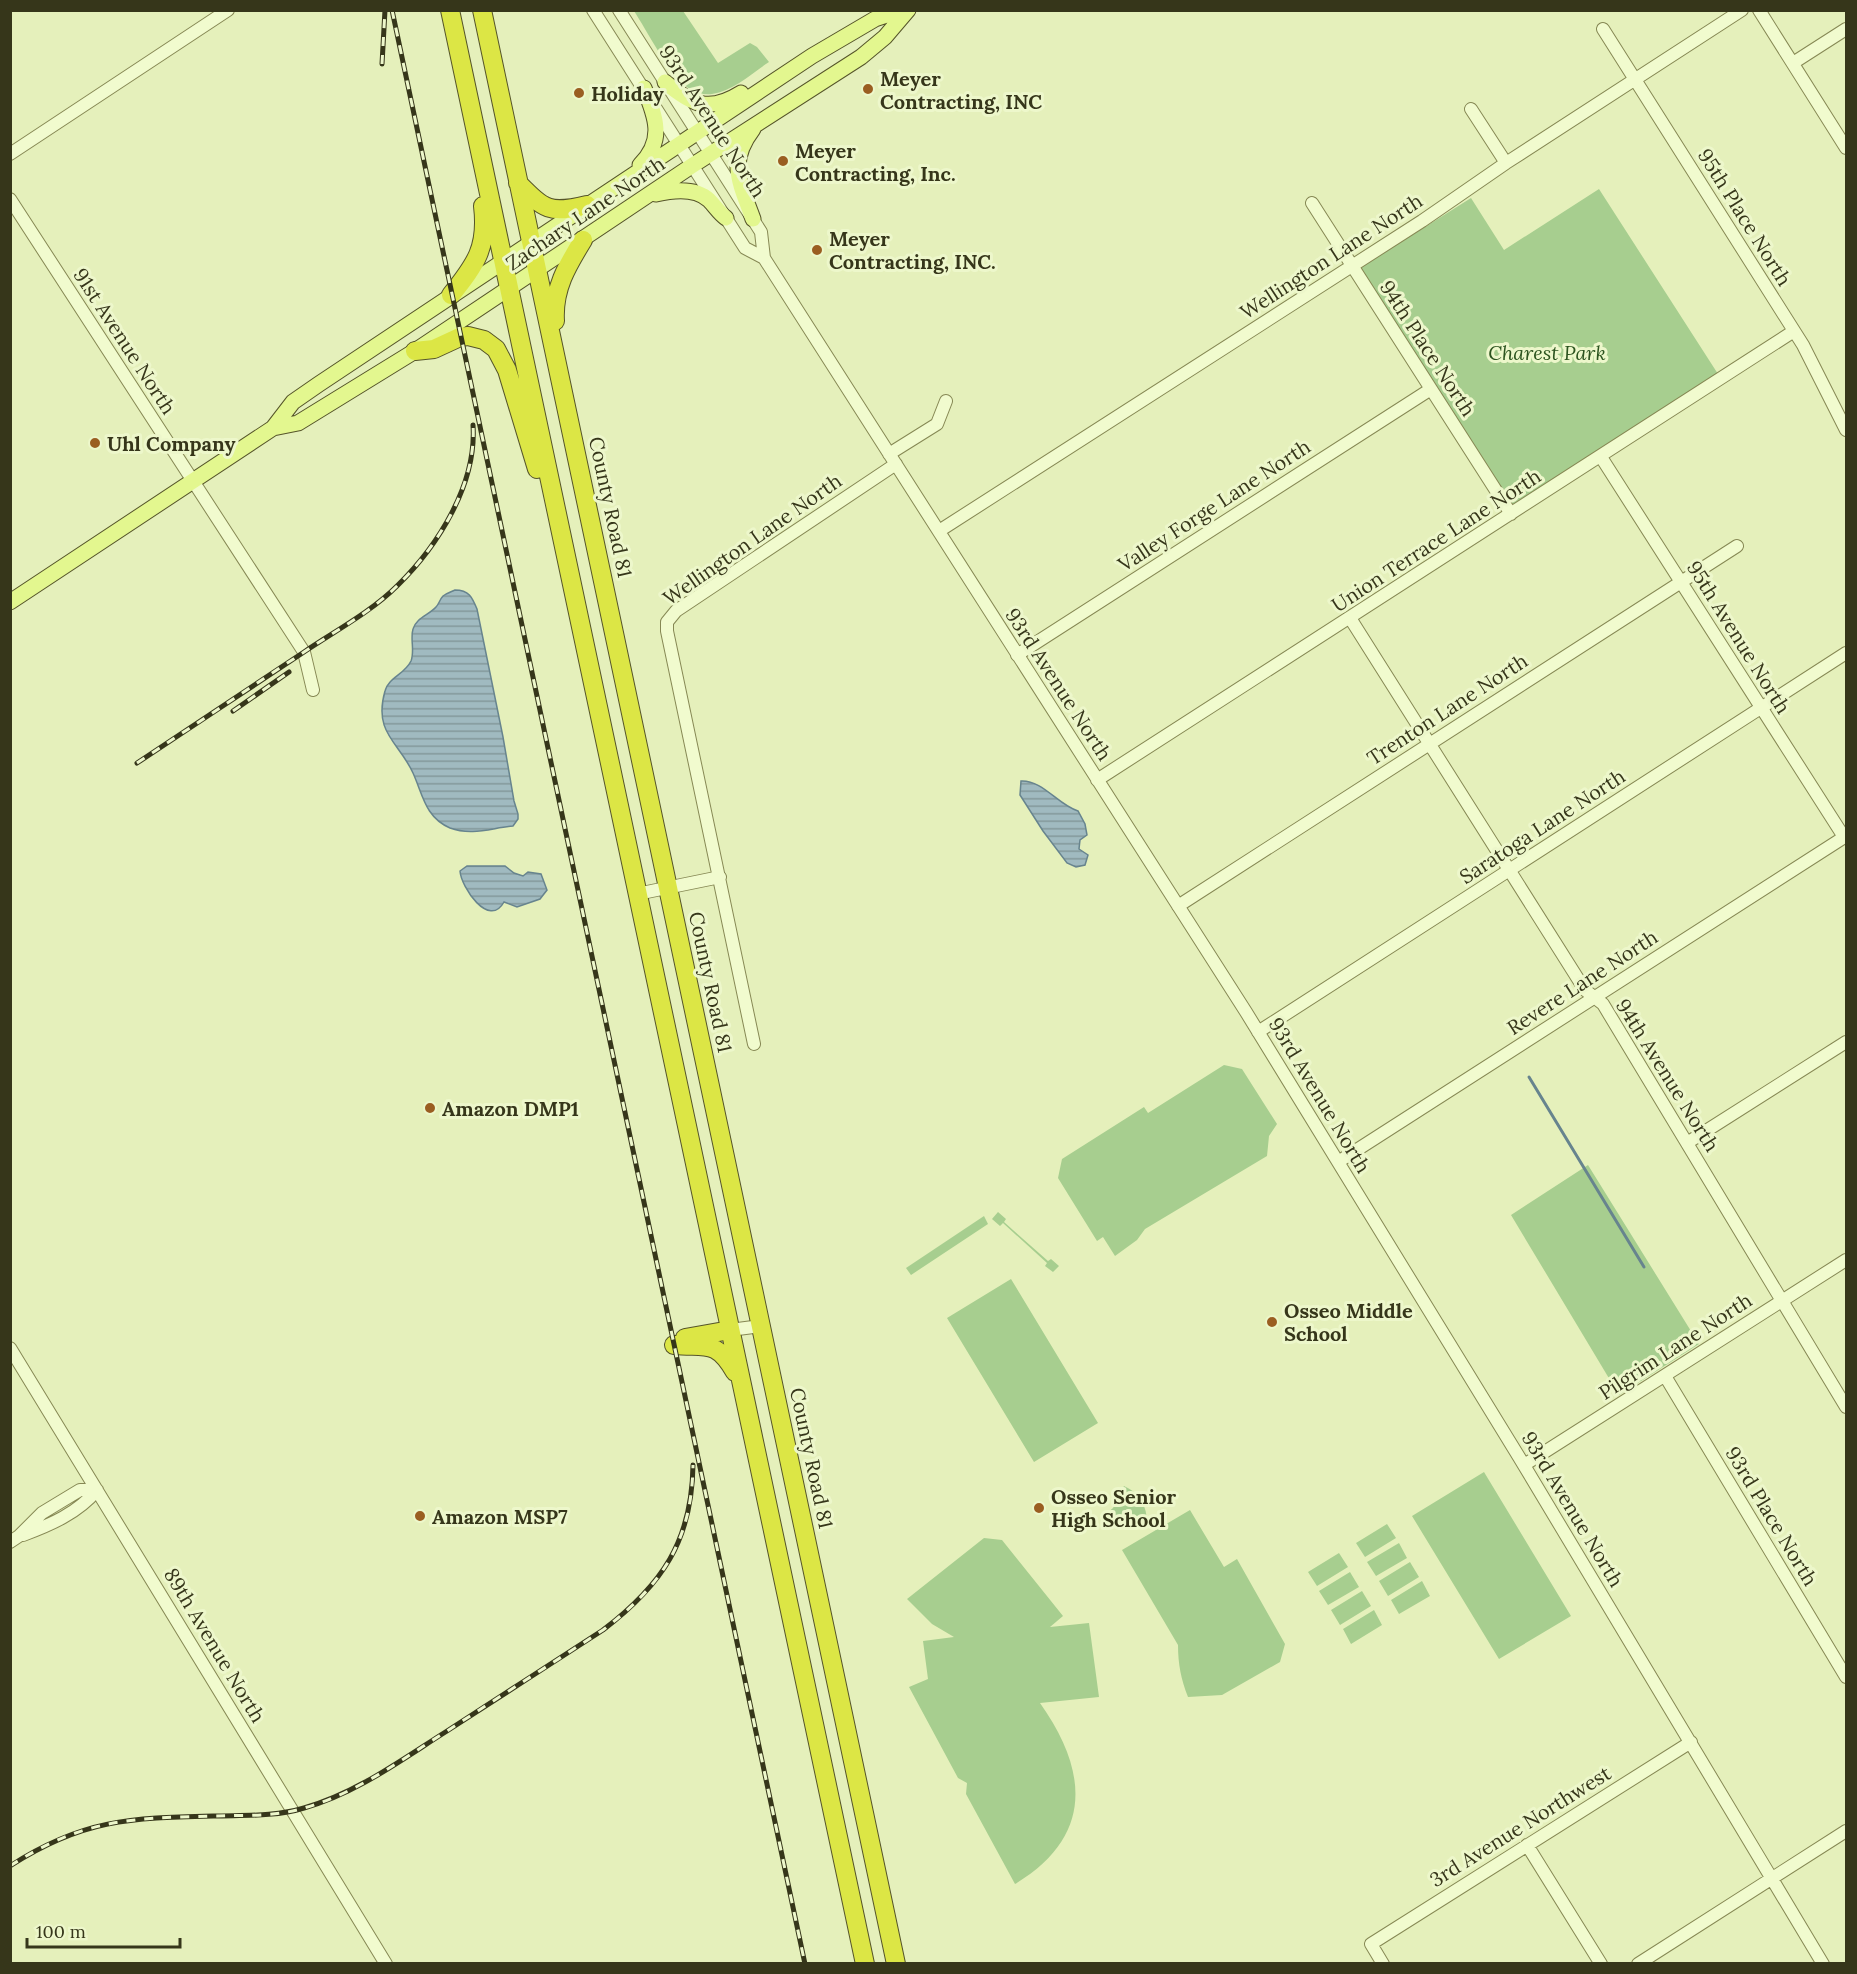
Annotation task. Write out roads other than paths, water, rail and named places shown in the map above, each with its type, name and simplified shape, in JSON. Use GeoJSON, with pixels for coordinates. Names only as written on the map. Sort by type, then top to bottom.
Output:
{"type":"FeatureCollection","features":[{"type":"Feature","properties":{"kind":"highway"},"geometry":{"type":"LineString","coordinates":[[450,10],[865,1964]]}},
{"type":"Feature","properties":{"kind":"highway","name":"County Road 81"},"geometry":{"type":"LineString","coordinates":[[482,10],[896,1964]]}},
{"type":"Feature","properties":{"kind":"highway"},"geometry":{"type":"LineString","coordinates":[[451,295],[476,262],[484,234],[485,221],[473,118]]}},
{"type":"Feature","properties":{"kind":"highway"},"geometry":{"type":"LineString","coordinates":[[518,183],[545,207],[565,211],[587,205]]}},
{"type":"Feature","properties":{"kind":"highway"},"geometry":{"type":"LineString","coordinates":[[574,438],[555,319],[555,299],[565,270],[583,240]]}},
{"type":"Feature","properties":{"kind":"highway"},"geometry":{"type":"LineString","coordinates":[[416,351],[434,349],[460,337],[468,336],[484,340],[502,357],[537,471],[566,554]]}},
{"type":"Feature","properties":{"kind":"highway"},"geometry":{"type":"LineString","coordinates":[[730,1330],[684,1338],[674,1345],[713,1347],[730,1364],[741,1386]]}},
{"type":"Feature","properties":{"kind":"main road","name":"Zachary Lane North"},"geometry":{"type":"LineString","coordinates":[[10,602],[273,428],[293,402],[451,295],[812,56],[875,20],[902,10]]}},
{"type":"Feature","properties":{"kind":"main road","name":"Zachary Lane North"},"geometry":{"type":"LineString","coordinates":[[273,428],[298,423],[416,351],[693,165],[861,57],[885,37],[908,10]]}},
{"type":"Feature","properties":{"kind":"main road"},"geometry":{"type":"LineString","coordinates":[[665,82],[682,97],[702,105],[716,104],[729,100],[791,60],[812,56]]}},
{"type":"Feature","properties":{"kind":"main road"},"geometry":{"type":"LineString","coordinates":[[629,177],[646,159],[655,140],[656,122],[644,88]]}},
{"type":"Feature","properties":{"kind":"main road"},"geometry":{"type":"LineString","coordinates":[[753,219],[738,177],[738,162],[740,149],[756,124]]}},
{"type":"Feature","properties":{"kind":"main road"},"geometry":{"type":"LineString","coordinates":[[645,198],[670,190],[688,191],[708,199],[726,218]]}},
{"type":"Feature","properties":{"kind":"street"},"geometry":{"type":"LineString","coordinates":[[10,154],[228,10]]}},
{"type":"Feature","properties":{"kind":"street","name":"93rd Avenue North"},"geometry":{"type":"LineString","coordinates":[[593,10],[745,248],[764,258]]}},
{"type":"Feature","properties":{"kind":"street","name":"93rd Avenue North"},"geometry":{"type":"LineString","coordinates":[[619,10],[761,232],[764,258],[1258,1032],[1524,1465],[1823,1964]]}},
{"type":"Feature","properties":{"kind":"street","name":"Wellington Lane North"},"geometry":{"type":"LineString","coordinates":[[939,531],[1352,266],[1742,10]]}},
{"type":"Feature","properties":{"kind":"street"},"geometry":{"type":"LineString","coordinates":[[1759,10],[1846,148]]}},
{"type":"Feature","properties":{"kind":"street","name":"95th Place North"},"geometry":{"type":"LineString","coordinates":[[1603,29],[1816,367],[1846,430]]}},
{"type":"Feature","properties":{"kind":"street"},"geometry":{"type":"LineString","coordinates":[[1792,63],[1846,29]]}},
{"type":"Feature","properties":{"kind":"street"},"geometry":{"type":"LineString","coordinates":[[1471,109],[1506,163]]}},
{"type":"Feature","properties":{"kind":"street","name":"91st Avenue North"},"geometry":{"type":"LineString","coordinates":[[10,199],[304,652],[312,690]]}},
{"type":"Feature","properties":{"kind":"street","name":"94th Place North"},"geometry":{"type":"LineString","coordinates":[[1312,203],[1511,514]]}},
{"type":"Feature","properties":{"kind":"street","name":"Union Terrace Lane North"},"geometry":{"type":"LineString","coordinates":[[1097,780],[1794,331]]}},
{"type":"Feature","properties":{"kind":"street","name":"Valley Forge Lane North"},"geometry":{"type":"LineString","coordinates":[[1017,655],[1431,389]]}},
{"type":"Feature","properties":{"kind":"street","name":"Wellington Lane North"},"geometry":{"type":"LineString","coordinates":[[754,1044],[667,631],[667,622],[676,610],[893,459],[937,424],[946,401]]}},
{"type":"Feature","properties":{"kind":"street","name":"95th Avenue North"},"geometry":{"type":"LineString","coordinates":[[1601,457],[1845,837]]}},
{"type":"Feature","properties":{"kind":"street","name":"Trenton Lane North"},"geometry":{"type":"LineString","coordinates":[[1178,906],[1737,546]]}},
{"type":"Feature","properties":{"kind":"street","name":"94th Avenue North"},"geometry":{"type":"LineString","coordinates":[[1350,618],[1585,990],[1603,1004],[1846,1407]]}},
{"type":"Feature","properties":{"kind":"street","name":"Saratoga Lane North"},"geometry":{"type":"LineString","coordinates":[[1258,1032],[1846,653]]}},
{"type":"Feature","properties":{"kind":"street","name":"Revere Lane North"},"geometry":{"type":"LineString","coordinates":[[1338,1162],[1845,837]]}},
{"type":"Feature","properties":{"kind":"street"},"geometry":{"type":"LineString","coordinates":[[637,894],[720,877]]}},
{"type":"Feature","properties":{"kind":"street"},"geometry":{"type":"LineString","coordinates":[[1687,1143],[1846,1042]]}},
{"type":"Feature","properties":{"kind":"street","name":"Pilgrim Lane North"},"geometry":{"type":"LineString","coordinates":[[1524,1465],[1846,1260]]}},
{"type":"Feature","properties":{"kind":"street"},"geometry":{"type":"LineString","coordinates":[[730,1330],[761,1326]]}},
{"type":"Feature","properties":{"kind":"street","name":"89th Avenue North"},"geometry":{"type":"LineString","coordinates":[[10,1347],[386,1964]]}},
{"type":"Feature","properties":{"kind":"street","name":"93rd Place North"},"geometry":{"type":"LineString","coordinates":[[1665,1376],[1846,1677]]}},
{"type":"Feature","properties":{"kind":"street"},"geometry":{"type":"LineString","coordinates":[[15,1539],[51,1525],[88,1502],[97,1490]]}},
{"type":"Feature","properties":{"kind":"street","name":"3rd Avenue Northwest"},"geometry":{"type":"LineString","coordinates":[[1383,1964],[1371,1944],[1691,1742]]}},
{"type":"Feature","properties":{"kind":"street"},"geometry":{"type":"LineString","coordinates":[[1638,1964],[1846,1831]]}},
{"type":"Feature","properties":{"kind":"street"},"geometry":{"type":"LineString","coordinates":[[1527,1845],[1601,1964]]}},
{"type":"Feature","properties":{"kind":"water"},"geometry":{"type":"Polygon","coordinates":[[[455,590],[464,591],[469,595],[477,609],[518,814],[518,819],[513,826],[466,831],[450,828],[435,818],[426,805],[407,762],[389,736],[382,717],[382,705],[387,687],[411,661],[412,633],[415,625],[436,607],[443,596],[455,590]]]}},
{"type":"Feature","properties":{"kind":"water"},"geometry":{"type":"Polygon","coordinates":[[[1021,781],[1036,784],[1078,811],[1085,824],[1087,835],[1080,840],[1079,849],[1088,855],[1085,865],[1076,867],[1067,863],[1020,795],[1021,781]]]}},
{"type":"Feature","properties":{"kind":"water"},"geometry":{"type":"Polygon","coordinates":[[[467,866],[505,866],[523,876],[528,872],[541,874],[547,890],[540,899],[517,907],[504,902],[498,909],[491,911],[477,903],[465,886],[460,871],[467,866]]]}},
{"type":"Feature","properties":{"kind":"waterway"},"geometry":{"type":"LineString","coordinates":[[1529,1077],[1644,1267]]}},
{"type":"Feature","properties":{"kind":"railway"},"geometry":{"type":"LineString","coordinates":[[382,64],[385,10]]}},
{"type":"Feature","properties":{"kind":"railway"},"geometry":{"type":"LineString","coordinates":[[392,10],[805,1964]]}},
{"type":"Feature","properties":{"kind":"railway"},"geometry":{"type":"LineString","coordinates":[[137,763],[364,613],[397,586],[427,552],[452,513],[469,469],[473,447],[473,425]]}},
{"type":"Feature","properties":{"kind":"railway"},"geometry":{"type":"LineString","coordinates":[[233,711],[289,672]]}},
{"type":"Feature","properties":{"kind":"railway"},"geometry":{"type":"LineString","coordinates":[[10,1866],[36,1850],[61,1839],[108,1824],[157,1818],[282,1813],[323,1802],[378,1775],[603,1630],[642,1596],[670,1559],[680,1539],[687,1517],[693,1465]]}},
{"type":"Feature","properties":{"kind":"place","name":"Meyer Contracting, INC"},"geometry":{"type":"Point","coordinates":[868,89]}},
{"type":"Feature","properties":{"kind":"place","name":"Holiday"},"geometry":{"type":"Point","coordinates":[579,93]}},
{"type":"Feature","properties":{"kind":"place","name":"Meyer Contracting, Inc."},"geometry":{"type":"Point","coordinates":[783,161]}},
{"type":"Feature","properties":{"kind":"place","name":"Meyer Contracting, INC."},"geometry":{"type":"Point","coordinates":[817,250]}},
{"type":"Feature","properties":{"kind":"place","name":"Uhl Company"},"geometry":{"type":"Point","coordinates":[95,443]}},
{"type":"Feature","properties":{"kind":"place","name":"Amazon DMP1"},"geometry":{"type":"Point","coordinates":[430,1108]}},
{"type":"Feature","properties":{"kind":"place","name":"Osseo Middle School"},"geometry":{"type":"Point","coordinates":[1272,1322]}},
{"type":"Feature","properties":{"kind":"place","name":"Osseo Senior High School"},"geometry":{"type":"Point","coordinates":[1039,1508]}},
{"type":"Feature","properties":{"kind":"place","name":"Amazon MSP7"},"geometry":{"type":"Point","coordinates":[420,1516]}},
{"type":"Feature","properties":{"kind":"park label","name":"Charest Park"},"geometry":{"type":"Point","coordinates":[1547,352]}}]}
